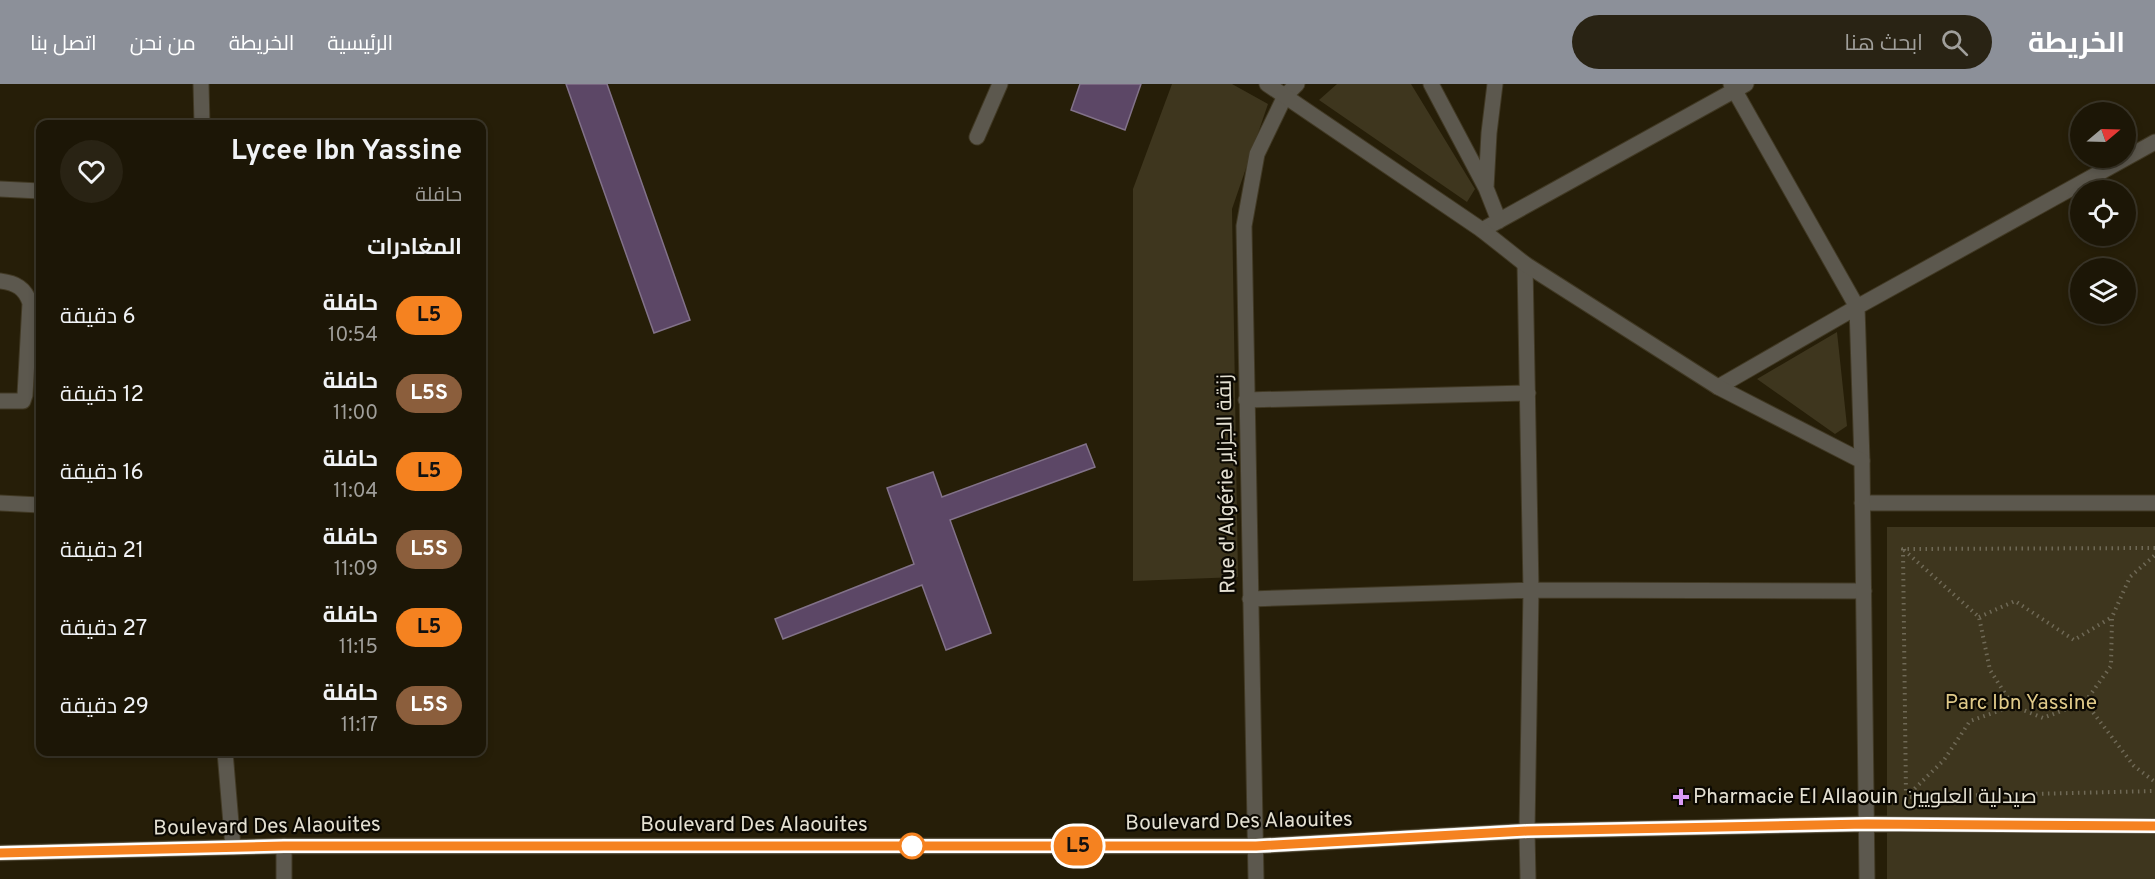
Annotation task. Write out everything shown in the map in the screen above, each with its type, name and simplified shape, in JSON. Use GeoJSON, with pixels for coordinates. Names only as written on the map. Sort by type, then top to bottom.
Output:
{"type":"FeatureCollection","features":[{"type":"Feature","properties":{"kind":"main road","name":"Boulevard Des Alaouites"},"geometry":{"type":"LineString","coordinates":[[0,853],[284,846],[1256,846],[1527,831],[1867,824],[2155,826]]}},
{"type":"Feature","properties":{"kind":"street"},"geometry":{"type":"LineString","coordinates":[[201,84],[202,120]]}},
{"type":"Feature","properties":{"kind":"street"},"geometry":{"type":"LineString","coordinates":[[977,137],[1000,84]]}},
{"type":"Feature","properties":{"kind":"street"},"geometry":{"type":"LineString","coordinates":[[1267,84],[1482,230],[1526,264],[1718,387],[1862,461]]}},
{"type":"Feature","properties":{"kind":"street","name":"Rue d'Algérie زنقة الجزاير"},"geometry":{"type":"LineString","coordinates":[[1256,879],[1244,226],[1257,154],[1285,96],[1297,84]]}},
{"type":"Feature","properties":{"kind":"street"},"geometry":{"type":"LineString","coordinates":[[1431,84],[1486,188],[1499,221]]}},
{"type":"Feature","properties":{"kind":"street"},"geometry":{"type":"LineString","coordinates":[[1486,188],[1495,84]]}},
{"type":"Feature","properties":{"kind":"street"},"geometry":{"type":"LineString","coordinates":[[1482,230],[1737,86],[1857,307],[1863,503],[1867,879]]}},
{"type":"Feature","properties":{"kind":"street"},"geometry":{"type":"LineString","coordinates":[[1718,387],[1857,307],[2155,142]]}},
{"type":"Feature","properties":{"kind":"street"},"geometry":{"type":"LineString","coordinates":[[0,189],[36,191]]}},
{"type":"Feature","properties":{"kind":"street"},"geometry":{"type":"LineString","coordinates":[[1526,264],[1532,590],[1528,879]]}},
{"type":"Feature","properties":{"kind":"street"},"geometry":{"type":"LineString","coordinates":[[0,281],[22,288],[27,293],[30,303],[25,395],[23,401],[0,402]]}},
{"type":"Feature","properties":{"kind":"street"},"geometry":{"type":"LineString","coordinates":[[1246,400],[1528,393]]}},
{"type":"Feature","properties":{"kind":"street"},"geometry":{"type":"LineString","coordinates":[[0,503],[36,505]]}},
{"type":"Feature","properties":{"kind":"street"},"geometry":{"type":"LineString","coordinates":[[1863,503],[2155,503]]}},
{"type":"Feature","properties":{"kind":"street"},"geometry":{"type":"LineString","coordinates":[[1250,599],[1532,590],[1864,591]]}},
{"type":"Feature","properties":{"kind":"street"},"geometry":{"type":"LineString","coordinates":[[225,756],[233,847]]}},
{"type":"Feature","properties":{"kind":"street"},"geometry":{"type":"LineString","coordinates":[[284,846],[284,879]]}},
{"type":"Feature","properties":{"kind":"path"},"geometry":{"type":"LineString","coordinates":[[1903,549],[2155,548]]}},
{"type":"Feature","properties":{"kind":"path"},"geometry":{"type":"LineString","coordinates":[[1903,549],[1979,617],[1990,670],[2013,706],[2043,718],[2085,702],[2111,666],[2112,617],[2130,577],[2155,555]]}},
{"type":"Feature","properties":{"kind":"path"},"geometry":{"type":"LineString","coordinates":[[1903,549],[1906,797]]}},
{"type":"Feature","properties":{"kind":"path"},"geometry":{"type":"LineString","coordinates":[[1979,617],[2015,601],[2073,640],[2112,617]]}},
{"type":"Feature","properties":{"kind":"path"},"geometry":{"type":"LineString","coordinates":[[2085,702],[2134,766],[2155,782]]}},
{"type":"Feature","properties":{"kind":"path"},"geometry":{"type":"LineString","coordinates":[[1906,797],[1944,760],[1970,721],[2013,706]]}},
{"type":"Feature","properties":{"kind":"path"},"geometry":{"type":"LineString","coordinates":[[1906,797],[2155,791]]}},
{"type":"Feature","properties":{"kind":"green space"},"geometry":{"type":"Polygon","coordinates":[[[1172,84],[1232,84],[1268,104],[1232,209],[1238,577],[1133,581],[1133,189],[1172,84]]]}},
{"type":"Feature","properties":{"kind":"green space"},"geometry":{"type":"Polygon","coordinates":[[[1337,84],[1411,84],[1475,189],[1467,202],[1319,100],[1337,84]]]}},
{"type":"Feature","properties":{"kind":"green space"},"geometry":{"type":"Polygon","coordinates":[[[1837,332],[1847,426],[1835,434],[1757,379],[1837,332]]]}},
{"type":"Feature","properties":{"kind":"green space","name":"Parc Ibn Yassine"},"geometry":{"type":"Polygon","coordinates":[[[1887,527],[2155,527],[2155,879],[1887,879],[1887,527]]]}},
{"type":"Feature","properties":{"kind":"building"},"geometry":{"type":"Polygon","coordinates":[[[566,84],[607,84],[690,320],[654,333],[566,84]]]}},
{"type":"Feature","properties":{"kind":"building"},"geometry":{"type":"Polygon","coordinates":[[[1080,84],[1141,84],[1125,130],[1071,110],[1080,84]]]}},
{"type":"Feature","properties":{"kind":"building"},"geometry":{"type":"Polygon","coordinates":[[[1086,444],[1095,467],[950,520],[991,633],[946,650],[922,585],[783,639],[775,619],[914,564],[887,488],[933,472],[942,497],[1086,444]]]}},
{"type":"Feature","properties":{"kind":"bus line","name":"L5"},"geometry":{"type":"LineString","coordinates":[[0,853],[284,846],[1256,846],[1527,831],[1867,824],[2155,826]]}},
{"type":"Feature","properties":{"kind":"place","name":"Pharmacie El Allaouin صيدلية العلويين"},"geometry":{"type":"Point","coordinates":[1681,797]}}]}
